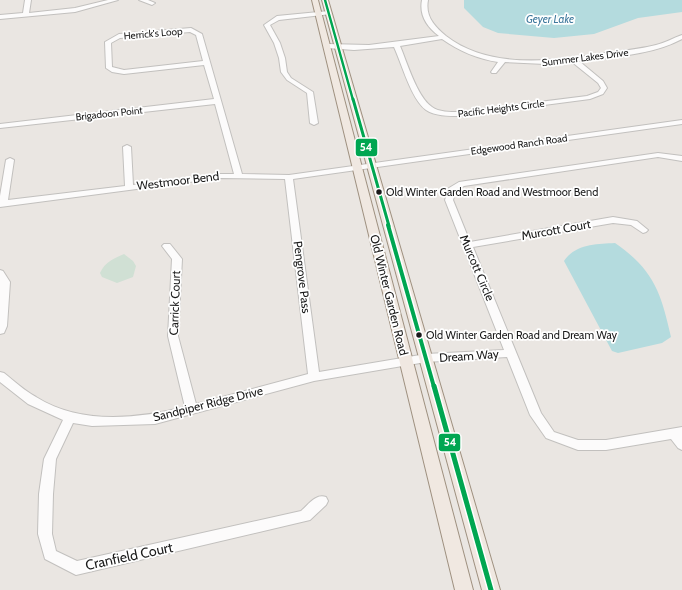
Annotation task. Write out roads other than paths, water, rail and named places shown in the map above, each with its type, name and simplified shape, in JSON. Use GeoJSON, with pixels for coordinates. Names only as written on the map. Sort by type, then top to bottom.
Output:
{"type":"FeatureCollection","features":[{"type":"Feature","properties":{"kind":"main road","name":"Old Winter Garden Road"},"geometry":{"type":"LineString","coordinates":[[315,0],[464,590]]}},
{"type":"Feature","properties":{"kind":"main road","name":"Old Winter Garden Road"},"geometry":{"type":"LineString","coordinates":[[325,0],[491,590]]}},
{"type":"Feature","properties":{"kind":"street"},"geometry":{"type":"LineString","coordinates":[[26,15],[28,0]]}},
{"type":"Feature","properties":{"kind":"street"},"geometry":{"type":"LineString","coordinates":[[0,17],[75,10],[115,0]]}},
{"type":"Feature","properties":{"kind":"street"},"geometry":{"type":"LineString","coordinates":[[142,0],[152,3]]}},
{"type":"Feature","properties":{"kind":"street"},"geometry":{"type":"LineString","coordinates":[[425,0],[423,8],[427,18],[442,37]]}},
{"type":"Feature","properties":{"kind":"street"},"geometry":{"type":"LineString","coordinates":[[314,123],[310,92],[288,79],[284,72],[282,58],[277,43],[267,25],[278,18],[329,13]]}},
{"type":"Feature","properties":{"kind":"street","name":"Herrick's Loop"},"geometry":{"type":"LineString","coordinates":[[207,63],[124,72],[114,71],[109,68],[108,42],[119,36],[191,30],[199,34],[238,175]]}},
{"type":"Feature","properties":{"kind":"street"},"geometry":{"type":"LineString","coordinates":[[327,46],[396,43],[442,37]]}},
{"type":"Feature","properties":{"kind":"street","name":"Summer Lakes Drive"},"geometry":{"type":"LineString","coordinates":[[442,37],[477,54],[503,60],[535,63],[574,60],[647,49],[671,43],[682,37]]}},
{"type":"Feature","properties":{"kind":"street","name":"Pacific Heights Circle"},"geometry":{"type":"LineString","coordinates":[[396,43],[420,100],[427,108],[442,113],[458,114],[573,100],[588,98],[601,93],[604,88],[601,82],[574,60]]}},
{"type":"Feature","properties":{"kind":"street"},"geometry":{"type":"LineString","coordinates":[[494,72],[503,60]]}},
{"type":"Feature","properties":{"kind":"street","name":"Brigadoon Point"},"geometry":{"type":"LineString","coordinates":[[0,126],[218,101]]}},
{"type":"Feature","properties":{"kind":"street","name":"Edgewood Ranch Road"},"geometry":{"type":"LineString","coordinates":[[356,166],[682,122]]}},
{"type":"Feature","properties":{"kind":"street"},"geometry":{"type":"LineString","coordinates":[[127,147],[129,188]]}},
{"type":"Feature","properties":{"kind":"street","name":"Murcott Circle"},"geometry":{"type":"LineString","coordinates":[[678,433],[606,445],[578,445],[550,435],[536,415],[449,200],[452,190],[462,184],[658,155],[682,159]]}},
{"type":"Feature","properties":{"kind":"street"},"geometry":{"type":"LineString","coordinates":[[2,204],[10,160]]}},
{"type":"Feature","properties":{"kind":"street","name":"Westmoor Bend"},"geometry":{"type":"LineString","coordinates":[[2,204],[238,175],[289,177],[356,166]]}},
{"type":"Feature","properties":{"kind":"street","name":"Pengrove Pass"},"geometry":{"type":"LineString","coordinates":[[289,177],[314,377]]}},
{"type":"Feature","properties":{"kind":"street","name":"Murcott Court"},"geometry":{"type":"LineString","coordinates":[[467,245],[613,220],[634,223],[643,230]]}},
{"type":"Feature","properties":{"kind":"street","name":"Carrick Court"},"geometry":{"type":"LineString","coordinates":[[167,246],[176,259],[173,336],[191,409]]}},
{"type":"Feature","properties":{"kind":"street"},"geometry":{"type":"LineString","coordinates":[[0,273],[6,282],[2,326],[0,330]]}},
{"type":"Feature","properties":{"kind":"street","name":"Dream Way"},"geometry":{"type":"LineString","coordinates":[[426,358],[512,353]]}},
{"type":"Feature","properties":{"kind":"street","name":"Sandpiper Ridge Drive"},"geometry":{"type":"LineString","coordinates":[[0,376],[32,401],[70,418],[92,421],[127,421],[155,419],[314,377],[426,358]]}},
{"type":"Feature","properties":{"kind":"street","name":"Cranfield Court"},"geometry":{"type":"LineString","coordinates":[[70,418],[50,459],[45,534],[50,555],[76,568],[305,516],[321,501]]}},
{"type":"Feature","properties":{"kind":"street"},"geometry":{"type":"LineString","coordinates":[[678,433],[682,445]]}},
{"type":"Feature","properties":{"kind":"water","name":"Geyer Lake"},"geometry":{"type":"Polygon","coordinates":[[[464,0],[682,0],[682,12],[638,18],[594,34],[554,38],[498,33],[483,27],[464,8],[464,0]]]}},
{"type":"Feature","properties":{"kind":"water"},"geometry":{"type":"Polygon","coordinates":[[[615,243],[639,263],[654,284],[664,308],[671,337],[662,343],[618,353],[612,351],[564,261],[569,255],[580,248],[615,243]]]}},
{"type":"Feature","properties":{"kind":"place","name":"Old Winter Garden Road and Westmoor Bend"},"geometry":{"type":"Point","coordinates":[379,192]}},
{"type":"Feature","properties":{"kind":"place","name":"Old Winter Garden Road and Dream Way"},"geometry":{"type":"Point","coordinates":[419,335]}}]}
